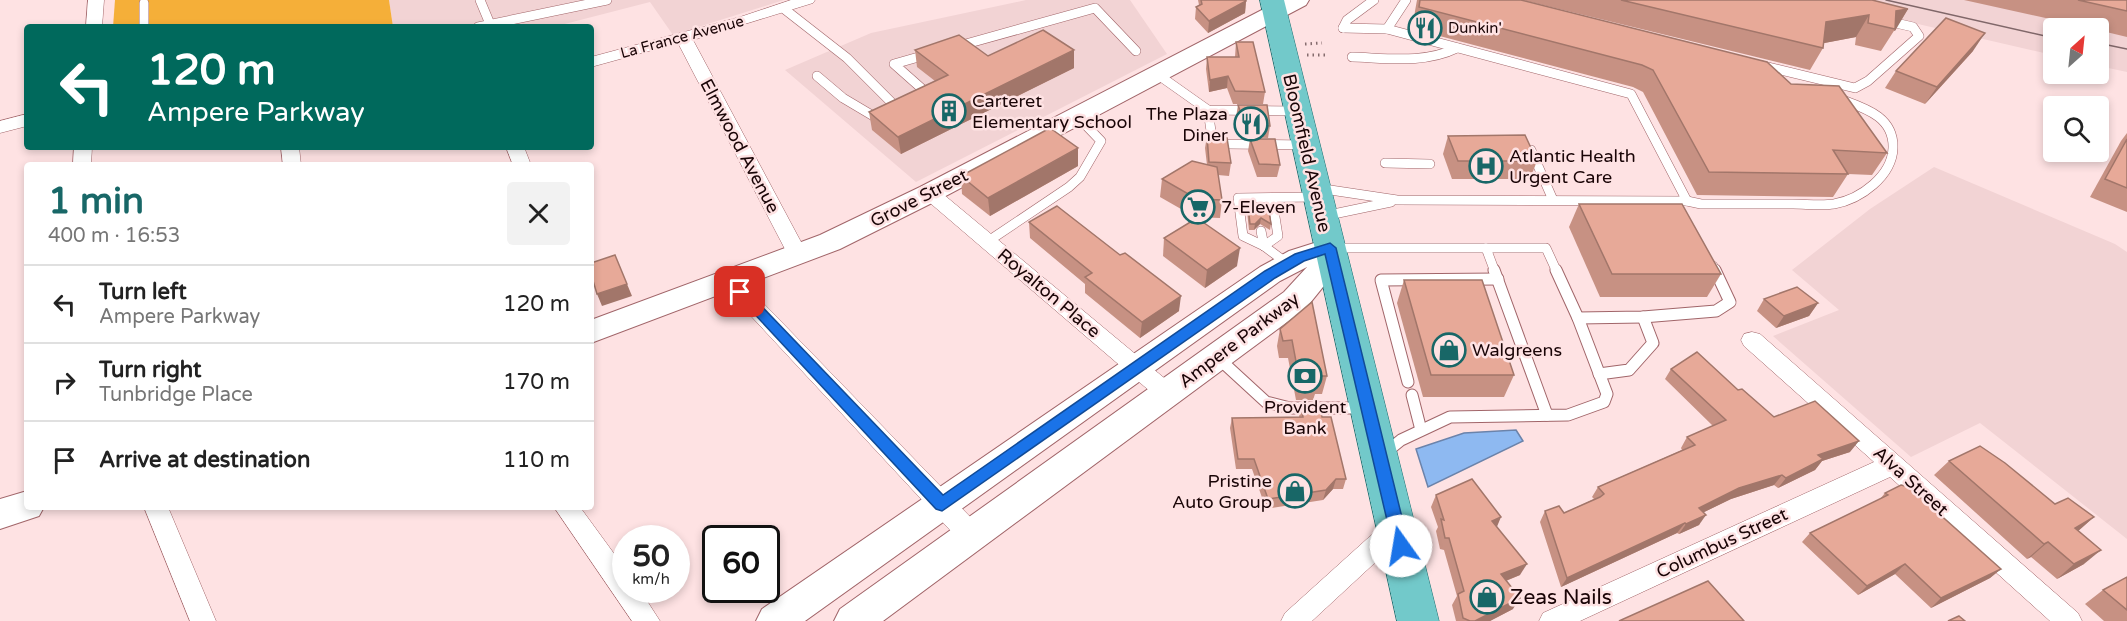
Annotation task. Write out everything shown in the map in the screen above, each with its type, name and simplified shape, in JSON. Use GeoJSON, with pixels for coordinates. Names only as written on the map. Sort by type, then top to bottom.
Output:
{"type":"FeatureCollection","features":[{"type":"Feature","properties":{"kind":"main road","name":"Bloomfield Avenue"},"geometry":{"type":"LineString","coordinates":[[1281,4],[1298,111],[1418,621]]}},
{"type":"Feature","properties":{"kind":"street"},"geometry":{"type":"LineString","coordinates":[[94,24],[96,0]]}},
{"type":"Feature","properties":{"kind":"street","name":"La France Avenue"},"geometry":{"type":"LineString","coordinates":[[594,61],[683,38],[807,0]]}},
{"type":"Feature","properties":{"kind":"street","name":"Grove Street"},"geometry":{"type":"LineString","coordinates":[[594,331],[798,255],[930,194],[1157,74],[1281,4]]}},
{"type":"Feature","properties":{"kind":"street","name":"Elmwood Avenue"},"geometry":{"type":"LineString","coordinates":[[683,38],[798,255]]}},
{"type":"Feature","properties":{"kind":"street"},"geometry":{"type":"LineString","coordinates":[[0,127],[24,121]]}},
{"type":"Feature","properties":{"kind":"street","name":"Royalton Place"},"geometry":{"type":"LineString","coordinates":[[930,194],[1167,393]]}},
{"type":"Feature","properties":{"kind":"street","name":"Ampere Parkway"},"geometry":{"type":"LineString","coordinates":[[775,621],[1288,264],[1310,253],[1330,248]]}},
{"type":"Feature","properties":{"kind":"street","name":"Ampere Parkway"},"geometry":{"type":"LineString","coordinates":[[853,621],[1295,300],[1317,275],[1330,248]]}},
{"type":"Feature","properties":{"kind":"street"},"geometry":{"type":"LineString","coordinates":[[730,281],[971,535]]}},
{"type":"Feature","properties":{"kind":"street","name":"Alva Street"},"geometry":{"type":"LineString","coordinates":[[1752,340],[2069,621]]}},
{"type":"Feature","properties":{"kind":"street","name":"Columbus Street"},"geometry":{"type":"LineString","coordinates":[[1552,621],[1892,465]]}},
{"type":"Feature","properties":{"kind":"street"},"geometry":{"type":"LineString","coordinates":[[0,514],[24,507]]}},
{"type":"Feature","properties":{"kind":"street"},"geometry":{"type":"LineString","coordinates":[[157,510],[203,621]]}},
{"type":"Feature","properties":{"kind":"street"},"geometry":{"type":"LineString","coordinates":[[568,510],[647,621]]}},
{"type":"Feature","properties":{"kind":"street"},"geometry":{"type":"LineString","coordinates":[[1296,620],[1397,527]]}},
{"type":"Feature","properties":{"kind":"lane"},"geometry":{"type":"LineString","coordinates":[[480,0],[490,24],[607,0]]}},
{"type":"Feature","properties":{"kind":"lane"},"geometry":{"type":"LineString","coordinates":[[1374,0],[1347,20],[1343,28],[1387,29],[1631,94],[1687,201]]}},
{"type":"Feature","properties":{"kind":"lane"},"geometry":{"type":"LineString","coordinates":[[1387,29],[1406,0]]}},
{"type":"Feature","properties":{"kind":"lane"},"geometry":{"type":"LineString","coordinates":[[144,3],[144,24]]}},
{"type":"Feature","properties":{"kind":"lane"},"geometry":{"type":"LineString","coordinates":[[783,8],[847,58],[898,109]]}},
{"type":"Feature","properties":{"kind":"lane"},"geometry":{"type":"LineString","coordinates":[[948,49],[1095,9],[1136,51]]}},
{"type":"Feature","properties":{"kind":"lane"},"geometry":{"type":"LineString","coordinates":[[1750,62],[1855,88],[1868,81],[1919,36],[1913,27],[1878,19]]}},
{"type":"Feature","properties":{"kind":"lane"},"geometry":{"type":"LineString","coordinates":[[1352,57],[1432,57],[1449,53],[1457,48]]}},
{"type":"Feature","properties":{"kind":"lane"},"geometry":{"type":"LineString","coordinates":[[919,100],[929,95],[894,64],[937,52]]}},
{"type":"Feature","properties":{"kind":"lane"},"geometry":{"type":"LineString","coordinates":[[1157,74],[1208,110],[1298,111]]}},
{"type":"Feature","properties":{"kind":"lane"},"geometry":{"type":"LineString","coordinates":[[818,76],[843,98],[875,117],[909,104]]}},
{"type":"Feature","properties":{"kind":"lane"},"geometry":{"type":"LineString","coordinates":[[1288,264],[1264,246],[1244,236],[1238,198],[1397,201],[1687,201],[1701,204],[1834,204],[1847,200],[1881,178],[1893,157],[1893,135],[1879,117],[1829,96]]}},
{"type":"Feature","properties":{"kind":"lane"},"geometry":{"type":"LineString","coordinates":[[1208,110],[1212,138],[1219,142],[1306,145]]}},
{"type":"Feature","properties":{"kind":"lane"},"geometry":{"type":"LineString","coordinates":[[987,242],[1069,187],[1080,177],[1101,141],[1077,116]]}},
{"type":"Feature","properties":{"kind":"lane"},"geometry":{"type":"LineString","coordinates":[[1526,138],[1553,200]]}},
{"type":"Feature","properties":{"kind":"lane"},"geometry":{"type":"LineString","coordinates":[[1385,163],[1430,164]]}},
{"type":"Feature","properties":{"kind":"lane"},"geometry":{"type":"LineString","coordinates":[[1255,198],[1257,211]]}},
{"type":"Feature","properties":{"kind":"lane"},"geometry":{"type":"LineString","coordinates":[[1264,246],[1278,236],[1272,198]]}},
{"type":"Feature","properties":{"kind":"lane"},"geometry":{"type":"LineString","coordinates":[[1319,200],[1397,201]]}},
{"type":"Feature","properties":{"kind":"lane"},"geometry":{"type":"LineString","coordinates":[[1262,231],[1264,246]]}},
{"type":"Feature","properties":{"kind":"lane"},"geometry":{"type":"LineString","coordinates":[[1330,248],[1546,248],[1578,318],[1607,394],[1604,402],[1568,415],[1450,417],[1401,440],[1380,457]]}},
{"type":"Feature","properties":{"kind":"lane"},"geometry":{"type":"LineString","coordinates":[[1486,248],[1547,415]]}},
{"type":"Feature","properties":{"kind":"lane"},"geometry":{"type":"LineString","coordinates":[[1578,318],[1643,317],[1716,311],[1730,302],[1710,261]]}},
{"type":"Feature","properties":{"kind":"lane"},"geometry":{"type":"LineString","coordinates":[[1408,382],[1381,280],[1498,279]]}},
{"type":"Feature","properties":{"kind":"lane"},"geometry":{"type":"LineString","coordinates":[[1599,374],[1629,370],[1653,343],[1643,317]]}},
{"type":"Feature","properties":{"kind":"lane"},"geometry":{"type":"LineString","coordinates":[[1217,357],[1266,402],[1290,408],[1368,407]]}},
{"type":"Feature","properties":{"kind":"lane"},"geometry":{"type":"LineString","coordinates":[[1412,395],[1421,430]]}},
{"type":"Feature","properties":{"kind":"path"},"geometry":{"type":"LineString","coordinates":[[1301,44],[1322,43]]}},
{"type":"Feature","properties":{"kind":"path"},"geometry":{"type":"LineString","coordinates":[[1304,55],[1325,55]]}},
{"type":"Feature","properties":{"kind":"shaded area"},"geometry":{"type":"Polygon","coordinates":[[[115,0],[389,0],[393,24],[113,24],[115,0]]]}},
{"type":"Feature","properties":{"kind":"shaded area"},"geometry":{"type":"Polygon","coordinates":[[[389,0],[784,0],[673,35],[650,2],[565,24],[393,24],[389,0]]]}},
{"type":"Feature","properties":{"kind":"shaded area"},"geometry":{"type":"Polygon","coordinates":[[[1026,0],[1130,0],[1167,54],[916,182],[785,70],[871,33],[1026,0]]]}},
{"type":"Feature","properties":{"kind":"shaded area"},"geometry":{"type":"Polygon","coordinates":[[[1814,0],[2127,0],[2127,72],[2109,68],[2109,18],[2043,18],[2043,53],[1814,0]]]}},
{"type":"Feature","properties":{"kind":"shaded area"},"geometry":{"type":"Polygon","coordinates":[[[1934,167],[2115,244],[2127,252],[2127,539],[1980,423],[1911,457],[1773,336],[1839,310],[1792,270],[1870,209],[1934,167]]]}},
{"type":"Feature","properties":{"kind":"water"},"geometry":{"type":"Polygon","coordinates":[[[1516,430],[1523,441],[1428,487],[1416,449],[1464,433],[1516,430]]]}},
{"type":"Feature","properties":{"kind":"building"},"geometry":{"type":"Polygon","coordinates":[[[1201,0],[1246,1],[1209,21],[1196,7],[1202,4],[1201,0]]]}},
{"type":"Feature","properties":{"kind":"building"},"geometry":{"type":"Polygon","coordinates":[[[1420,0],[1521,0],[1767,62],[1791,84],[1839,86],[1887,153],[1833,150],[1848,174],[1709,172],[1653,70],[1642,65],[1419,7],[1420,0]]]}},
{"type":"Feature","properties":{"kind":"building"},"geometry":{"type":"Polygon","coordinates":[[[1621,0],[1872,0],[1908,9],[1896,11],[1895,29],[1868,23],[1869,15],[1826,22],[1823,48],[1621,0]]]}},
{"type":"Feature","properties":{"kind":"building"},"geometry":{"type":"Polygon","coordinates":[[[2078,0],[2127,0],[2127,11],[2078,0]]]}},
{"type":"Feature","properties":{"kind":"building"},"geometry":{"type":"Polygon","coordinates":[[[1946,18],[1985,33],[1937,87],[1896,71],[1946,18]]]}},
{"type":"Feature","properties":{"kind":"building"},"geometry":{"type":"Polygon","coordinates":[[[1043,30],[1074,50],[898,137],[869,112],[948,75],[915,50],[959,35],[988,56],[1043,30]]]}},
{"type":"Feature","properties":{"kind":"building"},"geometry":{"type":"Polygon","coordinates":[[[1236,42],[1253,42],[1265,92],[1235,91],[1228,76],[1210,80],[1207,57],[1239,57],[1236,42]]]}},
{"type":"Feature","properties":{"kind":"building"},"geometry":{"type":"Polygon","coordinates":[[[1238,105],[1267,105],[1270,126],[1245,125],[1238,105]]]}},
{"type":"Feature","properties":{"kind":"building"},"geometry":{"type":"Polygon","coordinates":[[[1050,128],[1078,148],[988,198],[961,176],[1050,128]]]}},
{"type":"Feature","properties":{"kind":"building"},"geometry":{"type":"Polygon","coordinates":[[[1525,135],[1537,161],[1458,161],[1448,136],[1525,135]]]}},
{"type":"Feature","properties":{"kind":"building"},"geometry":{"type":"Polygon","coordinates":[[[1207,136],[1227,138],[1231,163],[1209,162],[1207,136]]]}},
{"type":"Feature","properties":{"kind":"building"},"geometry":{"type":"Polygon","coordinates":[[[1250,139],[1275,139],[1280,165],[1259,164],[1250,139]]]}},
{"type":"Feature","properties":{"kind":"building"},"geometry":{"type":"Polygon","coordinates":[[[2127,139],[2127,188],[2105,179],[2127,139]]]}},
{"type":"Feature","properties":{"kind":"building"},"geometry":{"type":"Polygon","coordinates":[[[1192,161],[1217,167],[1222,200],[1197,199],[1162,179],[1192,161]]]}},
{"type":"Feature","properties":{"kind":"building"},"geometry":{"type":"Polygon","coordinates":[[[1579,204],[1682,204],[1721,274],[1612,274],[1579,204]]]}},
{"type":"Feature","properties":{"kind":"building"},"geometry":{"type":"Polygon","coordinates":[[[1248,205],[1258,211],[1268,205],[1271,224],[1261,218],[1255,224],[1250,224],[1248,205]]]}},
{"type":"Feature","properties":{"kind":"building"},"geometry":{"type":"Polygon","coordinates":[[[1057,206],[1120,255],[1125,253],[1181,296],[1142,322],[1085,277],[1092,273],[1029,222],[1057,206]]]}},
{"type":"Feature","properties":{"kind":"building"},"geometry":{"type":"Polygon","coordinates":[[[1197,218],[1240,248],[1207,270],[1164,238],[1197,218]]]}},
{"type":"Feature","properties":{"kind":"building"},"geometry":{"type":"Polygon","coordinates":[[[615,255],[627,284],[597,294],[594,284],[594,262],[615,255]]]}},
{"type":"Feature","properties":{"kind":"building","name":"Walgreens"},"geometry":{"type":"Polygon","coordinates":[[[1404,280],[1482,280],[1514,375],[1431,375],[1404,280]]]}},
{"type":"Feature","properties":{"kind":"building"},"geometry":{"type":"Polygon","coordinates":[[[1797,287],[1818,303],[1784,316],[1764,299],[1797,287]]]}},
{"type":"Feature","properties":{"kind":"building"},"geometry":{"type":"Polygon","coordinates":[[[1312,302],[1327,376],[1316,376],[1318,383],[1300,383],[1292,340],[1283,341],[1280,329],[1312,302]]]}},
{"type":"Feature","properties":{"kind":"building"},"geometry":{"type":"Polygon","coordinates":[[[1697,352],[1738,390],[1742,389],[1774,417],[1815,401],[1859,441],[1818,455],[1823,459],[1786,478],[1782,475],[1739,488],[1699,508],[1706,515],[1567,578],[1545,511],[1559,506],[1564,513],[1600,497],[1604,494],[1598,487],[1695,445],[1687,437],[1726,420],[1671,369],[1697,352]]]}},
{"type":"Feature","properties":{"kind":"building"},"geometry":{"type":"Polygon","coordinates":[[[1301,405],[1320,405],[1322,417],[1331,417],[1346,479],[1336,479],[1326,490],[1268,499],[1254,459],[1238,459],[1232,418],[1303,417],[1301,405]]]}},
{"type":"Feature","properties":{"kind":"building"},"geometry":{"type":"Polygon","coordinates":[[[1980,446],[2005,463],[2055,504],[2068,498],[2094,517],[2075,528],[2101,550],[2074,564],[2048,542],[2044,544],[1949,461],[1980,446]]]}},
{"type":"Feature","properties":{"kind":"building"},"geometry":{"type":"Polygon","coordinates":[[[1472,479],[1501,517],[1492,521],[1527,564],[1501,574],[1520,598],[1475,621],[1463,618],[1458,594],[1464,591],[1449,538],[1445,538],[1441,519],[1444,520],[1436,495],[1472,479]]]}},
{"type":"Feature","properties":{"kind":"building"},"geometry":{"type":"Polygon","coordinates":[[[1901,485],[1909,487],[2001,569],[1941,598],[1905,564],[1867,586],[1810,533],[1888,495],[1885,493],[1901,485]]]}},
{"type":"Feature","properties":{"kind":"building"},"geometry":{"type":"Polygon","coordinates":[[[2127,577],[2127,610],[2103,590],[2127,577]]]}},
{"type":"Feature","properties":{"kind":"building"},"geometry":{"type":"Polygon","coordinates":[[[1708,581],[1744,621],[1619,621],[1708,581]]]}},
{"type":"Feature","properties":{"kind":"building"},"geometry":{"type":"Polygon","coordinates":[[[1959,616],[1965,621],[1948,621],[1959,616]]]}},
{"type":"Feature","properties":{"kind":"tram line"},"geometry":{"type":"LineString","coordinates":[[1886,0],[2043,36]]}},
{"type":"Feature","properties":{"kind":"tram line"},"geometry":{"type":"LineString","coordinates":[[2109,45],[2127,49]]}},
{"type":"Feature","properties":{"kind":"place","name":"Dunkin'"},"geometry":{"type":"Point","coordinates":[1425,28]}},
{"type":"Feature","properties":{"kind":"place","name":"Carteret Elementary School"},"geometry":{"type":"Point","coordinates":[949,111]}},
{"type":"Feature","properties":{"kind":"place","name":"The Plaza Diner"},"geometry":{"type":"Point","coordinates":[1251,124]}},
{"type":"Feature","properties":{"kind":"place","name":"Atlantic Health Urgent Care"},"geometry":{"type":"Point","coordinates":[1486,166]}},
{"type":"Feature","properties":{"kind":"place","name":"7-Eleven"},"geometry":{"type":"Point","coordinates":[1198,207]}},
{"type":"Feature","properties":{"kind":"place","name":"Walgreens"},"geometry":{"type":"Point","coordinates":[1449,350]}},
{"type":"Feature","properties":{"kind":"place","name":"Provident Bank"},"geometry":{"type":"Point","coordinates":[1305,376]}},
{"type":"Feature","properties":{"kind":"place","name":"Pristine Auto Group"},"geometry":{"type":"Point","coordinates":[1295,491]}},
{"type":"Feature","properties":{"kind":"place","name":"Zeas Nails"},"geometry":{"type":"Point","coordinates":[1487,597]}},
{"type":"Feature","properties":{"kind":"route"},"geometry":{"type":"LineString","coordinates":[[740,292],[942,504],[1270,274],[1310,253],[1330,248],[1401,546]]}}]}
